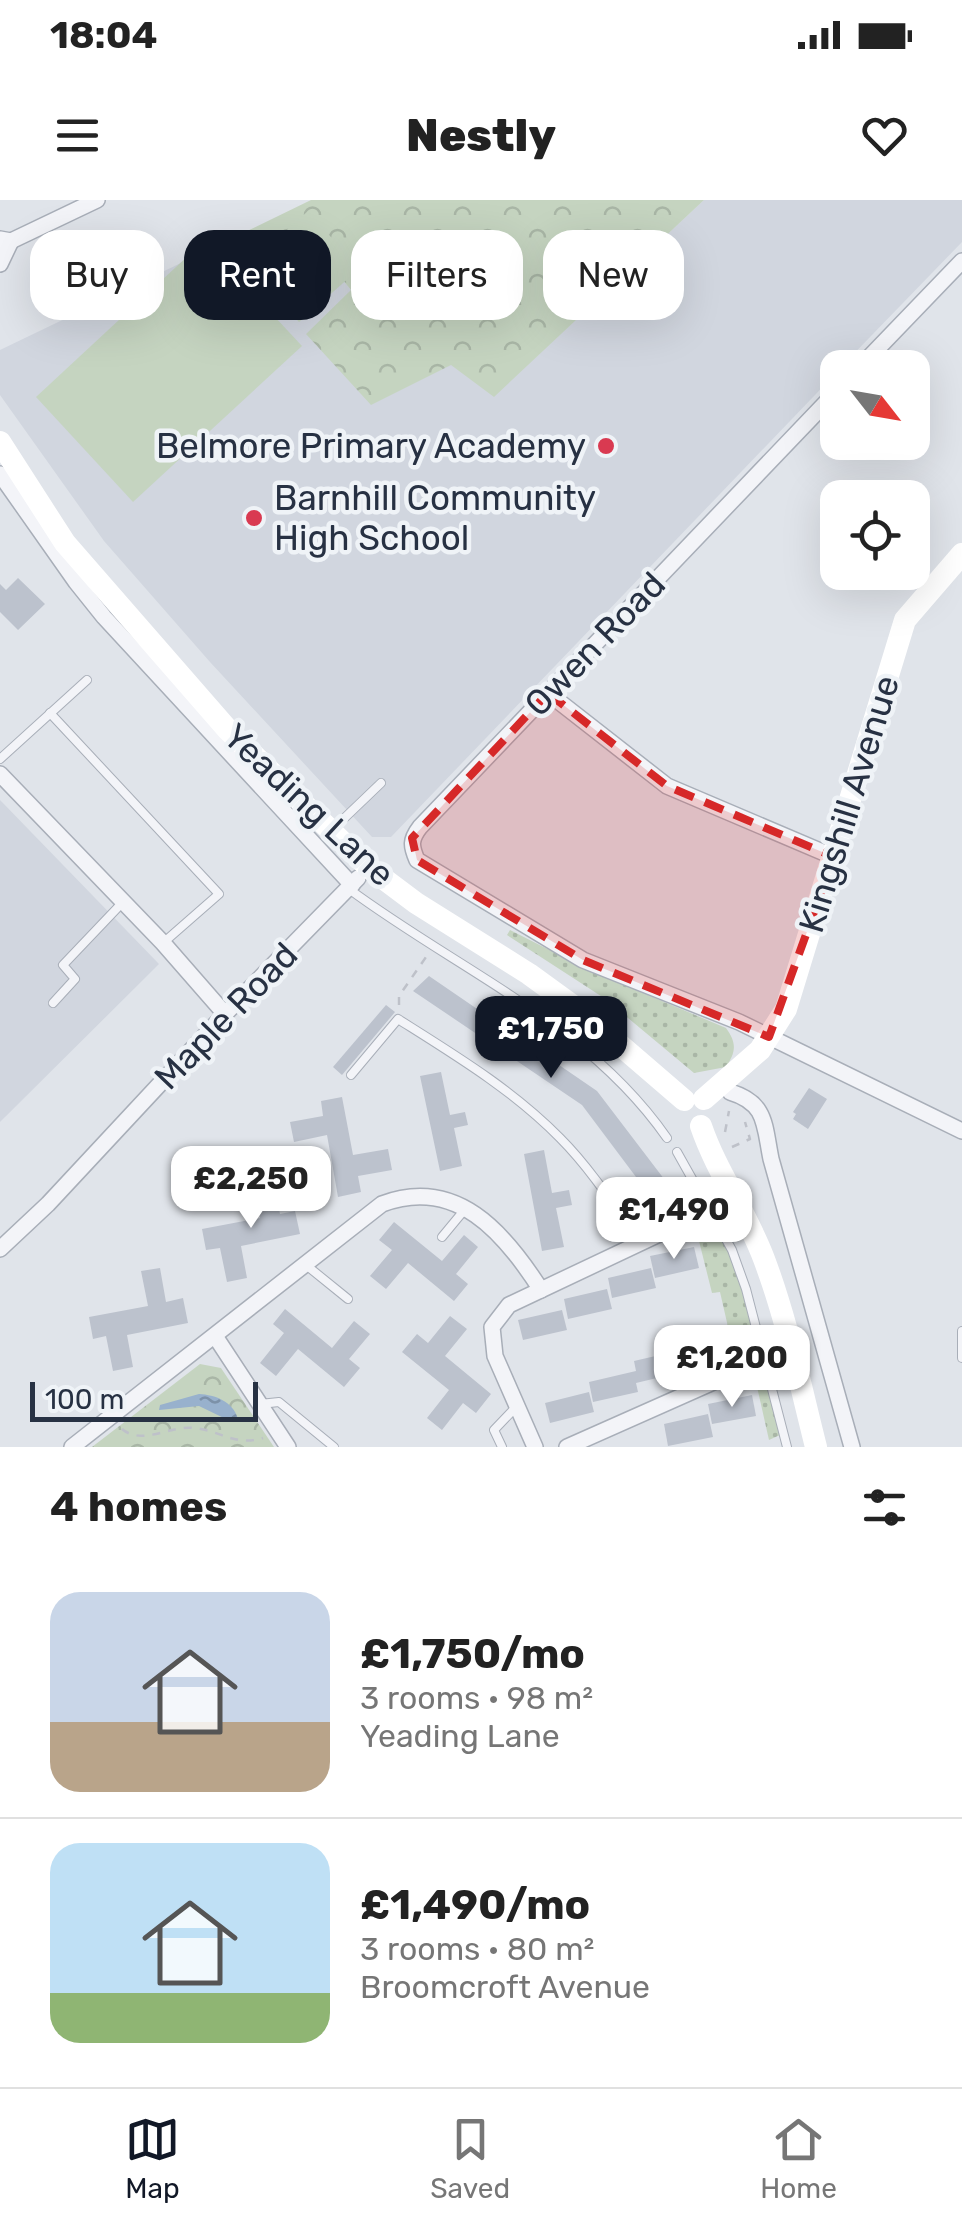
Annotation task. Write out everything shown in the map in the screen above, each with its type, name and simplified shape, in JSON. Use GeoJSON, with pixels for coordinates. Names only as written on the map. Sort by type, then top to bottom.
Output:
{"type":"FeatureCollection","features":[{"type":"Feature","properties":{"kind":"street"},"geometry":{"type":"LineString","coordinates":[[0,264],[5,240],[97,200]]}},
{"type":"Feature","properties":{"kind":"street"},"geometry":{"type":"LineString","coordinates":[[876,350],[962,260]]}},
{"type":"Feature","properties":{"kind":"street","name":"Owen Road"},"geometry":{"type":"LineString","coordinates":[[769,1037],[583,960],[418,860],[412,838],[820,409]]}},
{"type":"Feature","properties":{"kind":"street","name":"Yeading Lane"},"geometry":{"type":"LineString","coordinates":[[0,442],[65,543],[228,730],[331,832],[356,881],[416,903],[529,974],[700,1109],[712,1157],[764,1257],[816,1447]]}},
{"type":"Feature","properties":{"kind":"street"},"geometry":{"type":"LineString","coordinates":[[0,474],[104,617],[356,881]]}},
{"type":"Feature","properties":{"kind":"street","name":"Kingshill Avenue"},"geometry":{"type":"LineString","coordinates":[[700,1109],[732,1092],[790,998],[904,620],[962,554]]}},
{"type":"Feature","properties":{"kind":"street"},"geometry":{"type":"LineString","coordinates":[[548,693],[667,786],[834,857]]}},
{"type":"Feature","properties":{"kind":"street"},"geometry":{"type":"LineString","coordinates":[[0,774],[226,1014]]}},
{"type":"Feature","properties":{"kind":"street","name":"Maple Road"},"geometry":{"type":"LineString","coordinates":[[0,1249],[48,1204],[356,881]]}},
{"type":"Feature","properties":{"kind":"street"},"geometry":{"type":"LineString","coordinates":[[769,1037],[961,1125]]}},
{"type":"Feature","properties":{"kind":"street","name":"Kingshill Avenue"},"geometry":{"type":"LineString","coordinates":[[700,1109],[740,1065],[748,1063]]}},
{"type":"Feature","properties":{"kind":"street"},"geometry":{"type":"LineString","coordinates":[[732,1092],[754,1103],[761,1112],[852,1447]]}},
{"type":"Feature","properties":{"kind":"street"},"geometry":{"type":"LineString","coordinates":[[72,1447],[382,1204],[404,1196],[446,1198],[466,1208],[521,1259],[541,1290]]}},
{"type":"Feature","properties":{"kind":"street"},"geometry":{"type":"LineString","coordinates":[[535,1447],[495,1356],[492,1326],[509,1305],[712,1209]]}},
{"type":"Feature","properties":{"kind":"street"},"geometry":{"type":"LineString","coordinates":[[216,1336],[288,1447]]}},
{"type":"Feature","properties":{"kind":"street"},"geometry":{"type":"LineString","coordinates":[[567,1447],[746,1368]]}},
{"type":"Feature","properties":{"kind":"lane"},"geometry":{"type":"LineString","coordinates":[[0,759],[87,680]]}},
{"type":"Feature","properties":{"kind":"lane"},"geometry":{"type":"LineString","coordinates":[[50,713],[219,894],[163,943]]}},
{"type":"Feature","properties":{"kind":"lane"},"geometry":{"type":"LineString","coordinates":[[331,832],[382,783]]}},
{"type":"Feature","properties":{"kind":"lane"},"geometry":{"type":"LineString","coordinates":[[356,881],[433,947],[514,995],[603,1064],[667,1138]]}},
{"type":"Feature","properties":{"kind":"lane"},"geometry":{"type":"LineString","coordinates":[[54,1003],[75,979],[63,965],[123,902]]}},
{"type":"Feature","properties":{"kind":"lane"},"geometry":{"type":"LineString","coordinates":[[351,1075],[398,1019],[529,1108],[588,1170],[640,1243]]}},
{"type":"Feature","properties":{"kind":"lane"},"geometry":{"type":"LineString","coordinates":[[603,1064],[621,1044]]}},
{"type":"Feature","properties":{"kind":"lane"},"geometry":{"type":"LineString","coordinates":[[676,1152],[712,1209],[746,1288],[787,1447]]}},
{"type":"Feature","properties":{"kind":"lane"},"geometry":{"type":"LineString","coordinates":[[442,1237],[466,1208]]}},
{"type":"Feature","properties":{"kind":"lane"},"geometry":{"type":"LineString","coordinates":[[306,1265],[348,1299]]}},
{"type":"Feature","properties":{"kind":"lane"},"geometry":{"type":"LineString","coordinates":[[962,1331],[962,1358]]}},
{"type":"Feature","properties":{"kind":"lane"},"geometry":{"type":"LineString","coordinates":[[260,1404],[279,1402],[334,1447]]}},
{"type":"Feature","properties":{"kind":"lane"},"geometry":{"type":"LineString","coordinates":[[502,1447],[494,1430],[517,1406]]}},
{"type":"Feature","properties":{"kind":"path"},"geometry":{"type":"LineString","coordinates":[[398,1019],[399,996],[433,947]]}},
{"type":"Feature","properties":{"kind":"path"},"geometry":{"type":"LineString","coordinates":[[727,1139],[732,1092]]}},
{"type":"Feature","properties":{"kind":"path"},"geometry":{"type":"LineString","coordinates":[[728,1149],[750,1139],[745,1123],[754,1103]]}},
{"type":"Feature","properties":{"kind":"path"},"geometry":{"type":"LineString","coordinates":[[110,1418],[128,1434],[194,1428],[242,1444],[260,1440],[276,1429]]}},
{"type":"Feature","properties":{"kind":"highlighted area"},"geometry":{"type":"Polygon","coordinates":[[[548,693],[667,786],[834,857],[769,1037],[583,960],[417,860],[412,838],[548,693]]]}},
{"type":"Feature","properties":{"kind":"shaded area"},"geometry":{"type":"Polygon","coordinates":[[[704,200],[962,200],[962,242],[857,350],[820,350],[820,390],[391,837],[372,837],[210,662],[104,541],[0,395],[0,350],[62,320],[164,320],[164,271],[184,262],[184,320],[331,320],[331,266],[351,290],[351,320],[391,320],[494,396],[575,320],[684,320],[684,230],[672,230],[704,200]]]}},
{"type":"Feature","properties":{"kind":"shaded area"},"geometry":{"type":"Polygon","coordinates":[[[0,800],[159,964],[0,1122],[0,800]]]}},
{"type":"Feature","properties":{"kind":"green space"},"geometry":{"type":"Polygon","coordinates":[[[311,200],[704,200],[672,230],[543,230],[543,320],[576,320],[494,397],[451,365],[371,405],[306,334],[320,320],[331,320],[331,310],[351,290],[331,266],[331,230],[249,230],[311,200]]]}},
{"type":"Feature","properties":{"kind":"green space"},"geometry":{"type":"Polygon","coordinates":[[[308,211],[325,230],[287,230],[308,211]]]}},
{"type":"Feature","properties":{"kind":"green space"},"geometry":{"type":"Polygon","coordinates":[[[331,237],[351,260],[351,276],[331,294],[331,237]]]}},
{"type":"Feature","properties":{"kind":"green space"},"geometry":{"type":"Polygon","coordinates":[[[184,260],[184,320],[278,320],[302,346],[133,502],[36,397],[119,320],[164,320],[164,278],[184,260]]]}},
{"type":"Feature","properties":{"kind":"green space"},"geometry":{"type":"Polygon","coordinates":[[[510,930],[591,971],[726,1028],[733,1052],[726,1067],[694,1073],[604,998],[507,935],[510,930]]]}},
{"type":"Feature","properties":{"kind":"green space"},"geometry":{"type":"Polygon","coordinates":[[[696,1190],[695,1203],[651,1224],[641,1215],[696,1190]]]}},
{"type":"Feature","properties":{"kind":"green space"},"geometry":{"type":"Polygon","coordinates":[[[708,1224],[732,1259],[753,1335],[731,1340],[720,1292],[712,1293],[696,1229],[708,1224]]]}},
{"type":"Feature","properties":{"kind":"green space"},"geometry":{"type":"Polygon","coordinates":[[[200,1364],[221,1368],[274,1447],[92,1447],[200,1364]]]}},
{"type":"Feature","properties":{"kind":"green space"},"geometry":{"type":"Polygon","coordinates":[[[755,1378],[765,1379],[780,1435],[769,1440],[755,1378]]]}},
{"type":"Feature","properties":{"kind":"water"},"geometry":{"type":"Polygon","coordinates":[[[199,1394],[223,1400],[238,1419],[230,1421],[199,1406],[159,1410],[160,1405],[199,1394]]]}},
{"type":"Feature","properties":{"kind":"building"},"geometry":{"type":"Polygon","coordinates":[[[18,578],[45,604],[18,630],[0,612],[0,584],[6,590],[18,578]]]}},
{"type":"Feature","properties":{"kind":"building"},"geometry":{"type":"Polygon","coordinates":[[[429,976],[597,1091],[674,1192],[654,1201],[582,1105],[413,991],[429,976]]]}},
{"type":"Feature","properties":{"kind":"building"},"geometry":{"type":"Polygon","coordinates":[[[386,1005],[395,1012],[342,1075],[333,1067],[386,1005]]]}},
{"type":"Feature","properties":{"kind":"building"},"geometry":{"type":"Polygon","coordinates":[[[441,1072],[450,1115],[465,1112],[468,1125],[454,1128],[462,1166],[440,1171],[420,1076],[441,1072]]]}},
{"type":"Feature","properties":{"kind":"building"},"geometry":{"type":"Polygon","coordinates":[[[809,1088],[827,1099],[808,1129],[793,1119],[793,1112],[809,1088]]]}},
{"type":"Feature","properties":{"kind":"building"},"geometry":{"type":"Polygon","coordinates":[[[342,1097],[353,1155],[388,1149],[392,1170],[358,1176],[361,1192],[338,1197],[327,1135],[294,1142],[290,1122],[323,1116],[321,1101],[342,1097]]]}},
{"type":"Feature","properties":{"kind":"building"},"geometry":{"type":"Polygon","coordinates":[[[544,1150],[552,1193],[569,1190],[572,1205],[556,1208],[564,1247],[542,1251],[524,1154],[544,1150]]]}},
{"type":"Feature","properties":{"kind":"building"},"geometry":{"type":"Polygon","coordinates":[[[273,1179],[280,1214],[295,1211],[300,1234],[241,1246],[247,1278],[227,1282],[220,1248],[206,1250],[202,1229],[260,1218],[253,1183],[273,1179]]]}},
{"type":"Feature","properties":{"kind":"building"},"geometry":{"type":"Polygon","coordinates":[[[394,1222],[442,1261],[464,1235],[478,1247],[456,1274],[468,1284],[454,1301],[408,1263],[386,1289],[370,1276],[392,1250],[379,1240],[394,1222]]]}},
{"type":"Feature","properties":{"kind":"building"},"geometry":{"type":"Polygon","coordinates":[[[694,1247],[699,1268],[655,1278],[650,1256],[694,1247]]]}},
{"type":"Feature","properties":{"kind":"building"},"geometry":{"type":"Polygon","coordinates":[[[160,1268],[166,1302],[183,1298],[188,1323],[127,1335],[133,1367],[113,1371],[106,1336],[93,1339],[89,1317],[148,1306],[141,1271],[160,1268]]]}},
{"type":"Feature","properties":{"kind":"building"},"geometry":{"type":"Polygon","coordinates":[[[651,1268],[656,1288],[612,1298],[608,1278],[651,1268]]]}},
{"type":"Feature","properties":{"kind":"building"},"geometry":{"type":"Polygon","coordinates":[[[607,1289],[612,1309],[568,1319],[564,1299],[607,1289]]]}},
{"type":"Feature","properties":{"kind":"building"},"geometry":{"type":"Polygon","coordinates":[[[285,1309],[332,1348],[354,1321],[370,1334],[349,1359],[360,1368],[344,1387],[298,1349],[276,1376],[260,1363],[284,1333],[273,1324],[285,1309]]]}},
{"type":"Feature","properties":{"kind":"building"},"geometry":{"type":"Polygon","coordinates":[[[562,1310],[567,1330],[523,1340],[518,1320],[562,1310]]]}},
{"type":"Feature","properties":{"kind":"building"},"geometry":{"type":"Polygon","coordinates":[[[450,1316],[467,1329],[445,1356],[491,1394],[476,1413],[463,1403],[442,1430],[427,1418],[449,1390],[402,1352],[417,1334],[428,1343],[450,1316]]]}},
{"type":"Feature","properties":{"kind":"building"},"geometry":{"type":"Polygon","coordinates":[[[722,1330],[726,1350],[683,1360],[678,1340],[722,1330]]]}},
{"type":"Feature","properties":{"kind":"building"},"geometry":{"type":"Polygon","coordinates":[[[677,1351],[682,1372],[636,1383],[638,1392],[593,1402],[589,1382],[636,1371],[634,1361],[677,1351]]]}},
{"type":"Feature","properties":{"kind":"building"},"geometry":{"type":"Polygon","coordinates":[[[589,1392],[594,1412],[550,1423],[545,1403],[589,1392]]]}},
{"type":"Feature","properties":{"kind":"building"},"geometry":{"type":"Polygon","coordinates":[[[752,1395],[756,1416],[712,1424],[708,1404],[752,1395]]]}},
{"type":"Feature","properties":{"kind":"building"},"geometry":{"type":"Polygon","coordinates":[[[708,1414],[713,1437],[668,1446],[664,1424],[708,1414]]]}},
{"type":"Feature","properties":{"kind":"place","name":"Belmore Primary Academy"},"geometry":{"type":"Point","coordinates":[606,446]}},
{"type":"Feature","properties":{"kind":"place","name":"Barnhill Community High School"},"geometry":{"type":"Point","coordinates":[254,518]}}]}
